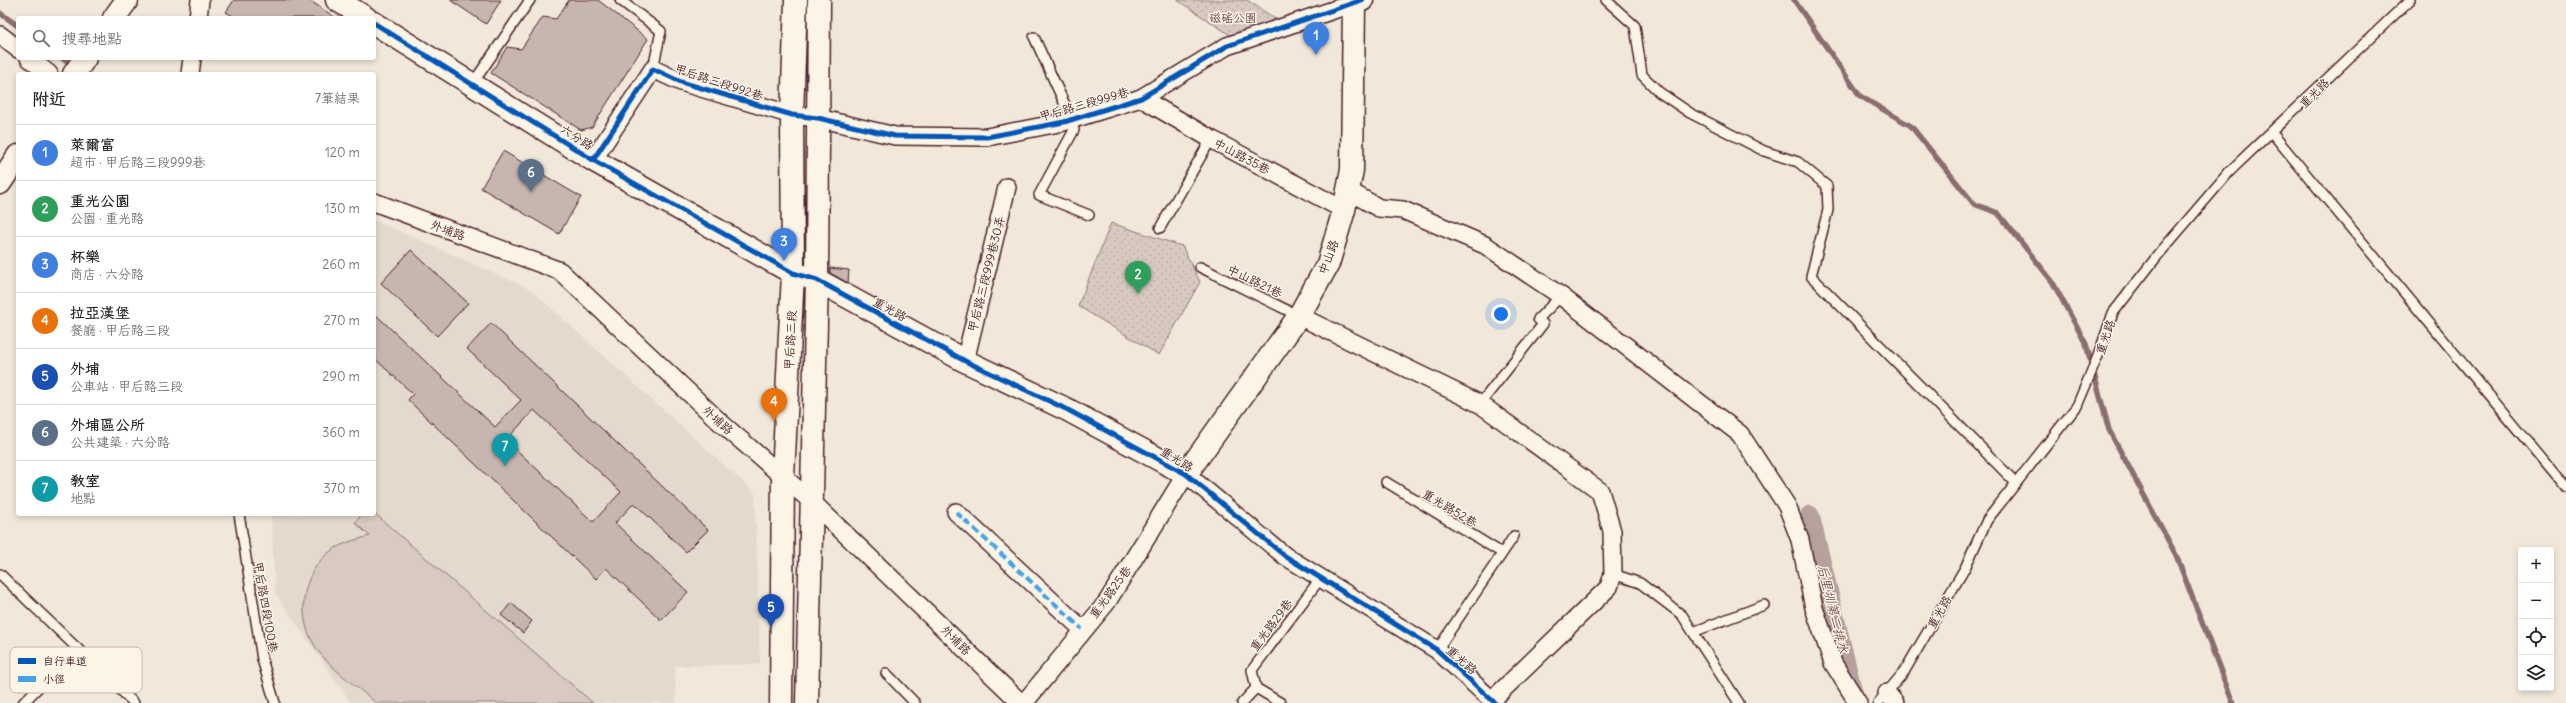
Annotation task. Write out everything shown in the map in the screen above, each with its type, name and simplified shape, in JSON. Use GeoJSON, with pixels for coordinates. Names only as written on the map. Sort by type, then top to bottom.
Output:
{"type":"FeatureCollection","features":[{"type":"Feature","properties":{"kind":"street"},"geometry":{"type":"LineString","coordinates":[[115,16],[127,0]]}},
{"type":"Feature","properties":{"kind":"street"},"geometry":{"type":"LineString","coordinates":[[198,16],[200,0]]}},
{"type":"Feature","properties":{"kind":"street"},"geometry":{"type":"LineString","coordinates":[[337,0],[363,16]]}},
{"type":"Feature","properties":{"kind":"street","name":"甲后路三段"},"geometry":{"type":"LineString","coordinates":[[781,703],[783,476],[793,273],[792,115],[796,0]]}},
{"type":"Feature","properties":{"kind":"street","name":"甲后路三段"},"geometry":{"type":"LineString","coordinates":[[807,703],[817,280],[819,0]]}},
{"type":"Feature","properties":{"kind":"street","name":"甲后路三段999巷"},"geometry":{"type":"LineString","coordinates":[[792,115],[818,118],[895,136],[987,137],[1072,120],[1141,98],[1227,46],[1356,1]]}},
{"type":"Feature","properties":{"kind":"street","name":"中山路"},"geometry":{"type":"LineString","coordinates":[[1186,474],[1299,316],[1328,264],[1346,201],[1352,170],[1356,1]]}},
{"type":"Feature","properties":{"kind":"street","name":"六分路"},"geometry":{"type":"LineString","coordinates":[[376,24],[473,83],[593,160],[793,273],[817,280]]}},
{"type":"Feature","properties":{"kind":"street"},"geometry":{"type":"LineString","coordinates":[[0,35],[16,47]]}},
{"type":"Feature","properties":{"kind":"street"},"geometry":{"type":"LineString","coordinates":[[32,60],[46,72]]}},
{"type":"Feature","properties":{"kind":"street"},"geometry":{"type":"LineString","coordinates":[[75,72],[84,60]]}},
{"type":"Feature","properties":{"kind":"street"},"geometry":{"type":"LineString","coordinates":[[190,72],[192,60]]}},
{"type":"Feature","properties":{"kind":"street"},"geometry":{"type":"LineString","coordinates":[[593,160],[653,69]]}},
{"type":"Feature","properties":{"kind":"street","name":"甲后路三段992巷"},"geometry":{"type":"LineString","coordinates":[[653,69],[681,82],[792,115]]}},
{"type":"Feature","properties":{"kind":"street","name":"中山路35巷"},"geometry":{"type":"LineString","coordinates":[[1141,98],[1211,139],[1346,201],[1379,208],[1403,210],[1484,246],[1561,296],[1740,434],[1787,506],[1800,540],[1814,608],[1833,663],[1858,703]]}},
{"type":"Feature","properties":{"kind":"street"},"geometry":{"type":"LineString","coordinates":[[0,183],[16,159]]}},
{"type":"Feature","properties":{"kind":"street","name":"甲后路三段999巷30弄"},"geometry":{"type":"LineString","coordinates":[[965,361],[1007,187]]}},
{"type":"Feature","properties":{"kind":"street","name":"外埔路"},"geometry":{"type":"LineString","coordinates":[[376,203],[560,271],[720,423],[812,501],[1022,703]]}},
{"type":"Feature","properties":{"kind":"street","name":"重光路"},"geometry":{"type":"LineString","coordinates":[[817,280],[965,361],[1068,410],[1186,474],[1246,525],[1320,579],[1436,650],[1493,701],[1609,587],[1613,574],[1612,531],[1600,491],[1480,404],[1299,316]]}},
{"type":"Feature","properties":{"kind":"street","name":"重光路25巷"},"geometry":{"type":"LineString","coordinates":[[1022,703],[1082,629],[1107,602],[1186,474]]}},
{"type":"Feature","properties":{"kind":"street"},"geometry":{"type":"LineString","coordinates":[[956,512],[1082,629]]}},
{"type":"Feature","properties":{"kind":"lane"},"geometry":{"type":"LineString","coordinates":[[473,83],[530,0]]}},
{"type":"Feature","properties":{"kind":"lane"},"geometry":{"type":"LineString","coordinates":[[620,0],[661,31],[653,69]]}},
{"type":"Feature","properties":{"kind":"lane"},"geometry":{"type":"LineString","coordinates":[[1606,0],[1635,26],[1642,75],[1659,92],[1690,113],[1764,151],[1798,162],[1827,186],[1828,210],[1811,276],[2016,483]]}},
{"type":"Feature","properties":{"kind":"lane","name":"重光路"},"geometry":{"type":"LineString","coordinates":[[1886,700],[1904,672],[1964,568],[1987,520],[2076,406],[2098,356],[2113,313],[2158,255],[2230,171],[2272,133],[2410,0]]}},
{"type":"Feature","properties":{"kind":"lane"},"geometry":{"type":"LineString","coordinates":[[1034,37],[1072,120],[1074,130],[1038,195],[1089,215]]}},
{"type":"Feature","properties":{"kind":"lane"},"geometry":{"type":"LineString","coordinates":[[2272,133],[2566,488]]}},
{"type":"Feature","properties":{"kind":"lane"},"geometry":{"type":"LineString","coordinates":[[1160,228],[1211,139]]}},
{"type":"Feature","properties":{"kind":"lane","name":"中山路21巷"},"geometry":{"type":"LineString","coordinates":[[1200,267],[1299,316]]}},
{"type":"Feature","properties":{"kind":"lane"},"geometry":{"type":"LineString","coordinates":[[1480,404],[1543,324],[1538,319],[1561,296]]}},
{"type":"Feature","properties":{"kind":"lane","name":"重光路52巷"},"geometry":{"type":"LineString","coordinates":[[1386,482],[1502,553]]}},
{"type":"Feature","properties":{"kind":"lane","name":"甲后路四段100巷"},"geometry":{"type":"LineString","coordinates":[[239,516],[262,659],[275,703]]}},
{"type":"Feature","properties":{"kind":"lane"},"geometry":{"type":"LineString","coordinates":[[1436,650],[1514,536]]}},
{"type":"Feature","properties":{"kind":"lane"},"geometry":{"type":"LineString","coordinates":[[0,574],[76,647]]}},
{"type":"Feature","properties":{"kind":"lane"},"geometry":{"type":"LineString","coordinates":[[1613,574],[1640,582],[1682,615],[1739,703]]}},
{"type":"Feature","properties":{"kind":"lane","name":"重光路29巷"},"geometry":{"type":"LineString","coordinates":[[1256,688],[1252,670],[1320,579]]}},
{"type":"Feature","properties":{"kind":"lane"},"geometry":{"type":"LineString","coordinates":[[1692,632],[1764,605]]}},
{"type":"Feature","properties":{"kind":"lane"},"geometry":{"type":"LineString","coordinates":[[886,673],[915,703]]}},
{"type":"Feature","properties":{"kind":"lane"},"geometry":{"type":"LineString","coordinates":[[1242,703],[1256,688],[1281,703]]}},
{"type":"Feature","properties":{"kind":"lane"},"geometry":{"type":"LineString","coordinates":[[23,703],[33,693]]}},
{"type":"Feature","properties":{"kind":"lane"},"geometry":{"type":"LineString","coordinates":[[124,693],[134,703]]}},
{"type":"Feature","properties":{"kind":"shaded area"},"geometry":{"type":"Polygon","coordinates":[[[376,221],[530,289],[755,493],[760,664],[675,666],[676,703],[351,703],[275,593],[271,516],[376,516],[376,221]]]}},
{"type":"Feature","properties":{"kind":"green space","name":"磁磘公園"},"geometry":{"type":"Polygon","coordinates":[[[1177,0],[1247,0],[1277,20],[1230,35],[1177,0]]]}},
{"type":"Feature","properties":{"kind":"green space"},"geometry":{"type":"Polygon","coordinates":[[[1111,223],[1182,246],[1200,282],[1159,355],[1078,306],[1111,223]]]}},
{"type":"Feature","properties":{"kind":"green space"},"geometry":{"type":"Polygon","coordinates":[[[376,515],[593,703],[376,703],[323,657],[314,645],[308,632],[305,618],[304,604],[306,589],[310,576],[318,564],[328,553],[343,544],[370,536],[355,523],[360,516],[376,516],[376,515]]]}},
{"type":"Feature","properties":{"kind":"building"},"geometry":{"type":"Polygon","coordinates":[[[234,0],[309,0],[333,16],[233,16],[226,12],[234,0]]]}},
{"type":"Feature","properties":{"kind":"building"},"geometry":{"type":"Polygon","coordinates":[[[450,0],[501,0],[486,24],[450,0]]]}},
{"type":"Feature","properties":{"kind":"building"},"geometry":{"type":"Polygon","coordinates":[[[569,0],[598,0],[648,39],[592,127],[581,130],[491,73],[507,47],[521,49],[543,17],[556,19],[569,0]]]}},
{"type":"Feature","properties":{"kind":"building"},"geometry":{"type":"Polygon","coordinates":[[[503,151],[581,197],[559,234],[481,188],[503,151]]]}},
{"type":"Feature","properties":{"kind":"building"},"geometry":{"type":"Polygon","coordinates":[[[411,250],[468,303],[437,336],[381,283],[411,250]]]}},
{"type":"Feature","properties":{"kind":"building"},"geometry":{"type":"Polygon","coordinates":[[[830,268],[849,270],[848,283],[830,273],[830,268]]]}},
{"type":"Feature","properties":{"kind":"building"},"geometry":{"type":"Polygon","coordinates":[[[376,315],[495,427],[521,400],[467,349],[491,323],[708,530],[686,552],[634,503],[615,523],[688,592],[661,620],[606,568],[596,579],[408,400],[413,394],[376,360],[376,315]],[[534,410],[506,440],[593,522],[621,492],[534,410]]]}},
{"type":"Feature","properties":{"kind":"building"},"geometry":{"type":"Polygon","coordinates":[[[511,603],[532,621],[523,633],[501,615],[511,603]]]}},
{"type":"Feature","properties":{"kind":"waterway"},"geometry":{"type":"LineString","coordinates":[[1794,0],[1860,96],[1911,126],[1974,204],[1998,213],[2052,281],[2086,344],[2109,430],[2176,555],[2233,703]]}},
{"type":"Feature","properties":{"kind":"waterway"},"geometry":{"type":"LineString","coordinates":[[0,13],[16,25]]}},
{"type":"Feature","properties":{"kind":"waterway"},"geometry":{"type":"LineString","coordinates":[[65,60],[74,67]]}},
{"type":"Feature","properties":{"kind":"waterway","name":"后里圳第二排水"},"geometry":{"type":"LineString","coordinates":[[1810,515],[1854,696]]}},
{"type":"Feature","properties":{"kind":"marked path"},"geometry":{"type":"LineString","coordinates":[[956,512],[1082,629]]}},
{"type":"Feature","properties":{"kind":"cycle path"},"geometry":{"type":"LineString","coordinates":[[593,160],[653,69],[681,82],[792,115],[818,118],[895,136],[987,137],[1064,122],[1141,98],[1227,46],[1362,0]]}},
{"type":"Feature","properties":{"kind":"cycle path"},"geometry":{"type":"LineString","coordinates":[[376,24],[593,160],[793,273],[817,280],[965,361],[1068,410],[1186,474],[1285,556],[1437,650],[1495,703]]}},
{"type":"Feature","properties":{"kind":"place","name":"萊爾富"},"geometry":{"type":"Point","coordinates":[1316,55]}},
{"type":"Feature","properties":{"kind":"place","name":"外埔區公所"},"geometry":{"type":"Point","coordinates":[531,192]}},
{"type":"Feature","properties":{"kind":"place","name":"杯樂"},"geometry":{"type":"Point","coordinates":[784,261]}},
{"type":"Feature","properties":{"kind":"place","name":"重光公園"},"geometry":{"type":"Point","coordinates":[1138,294]}},
{"type":"Feature","properties":{"kind":"place","name":"拉亞漢堡"},"geometry":{"type":"Point","coordinates":[774,421]}},
{"type":"Feature","properties":{"kind":"place","name":"教室"},"geometry":{"type":"Point","coordinates":[505,466]}},
{"type":"Feature","properties":{"kind":"place","name":"外埔"},"geometry":{"type":"Point","coordinates":[771,627]}}]}
